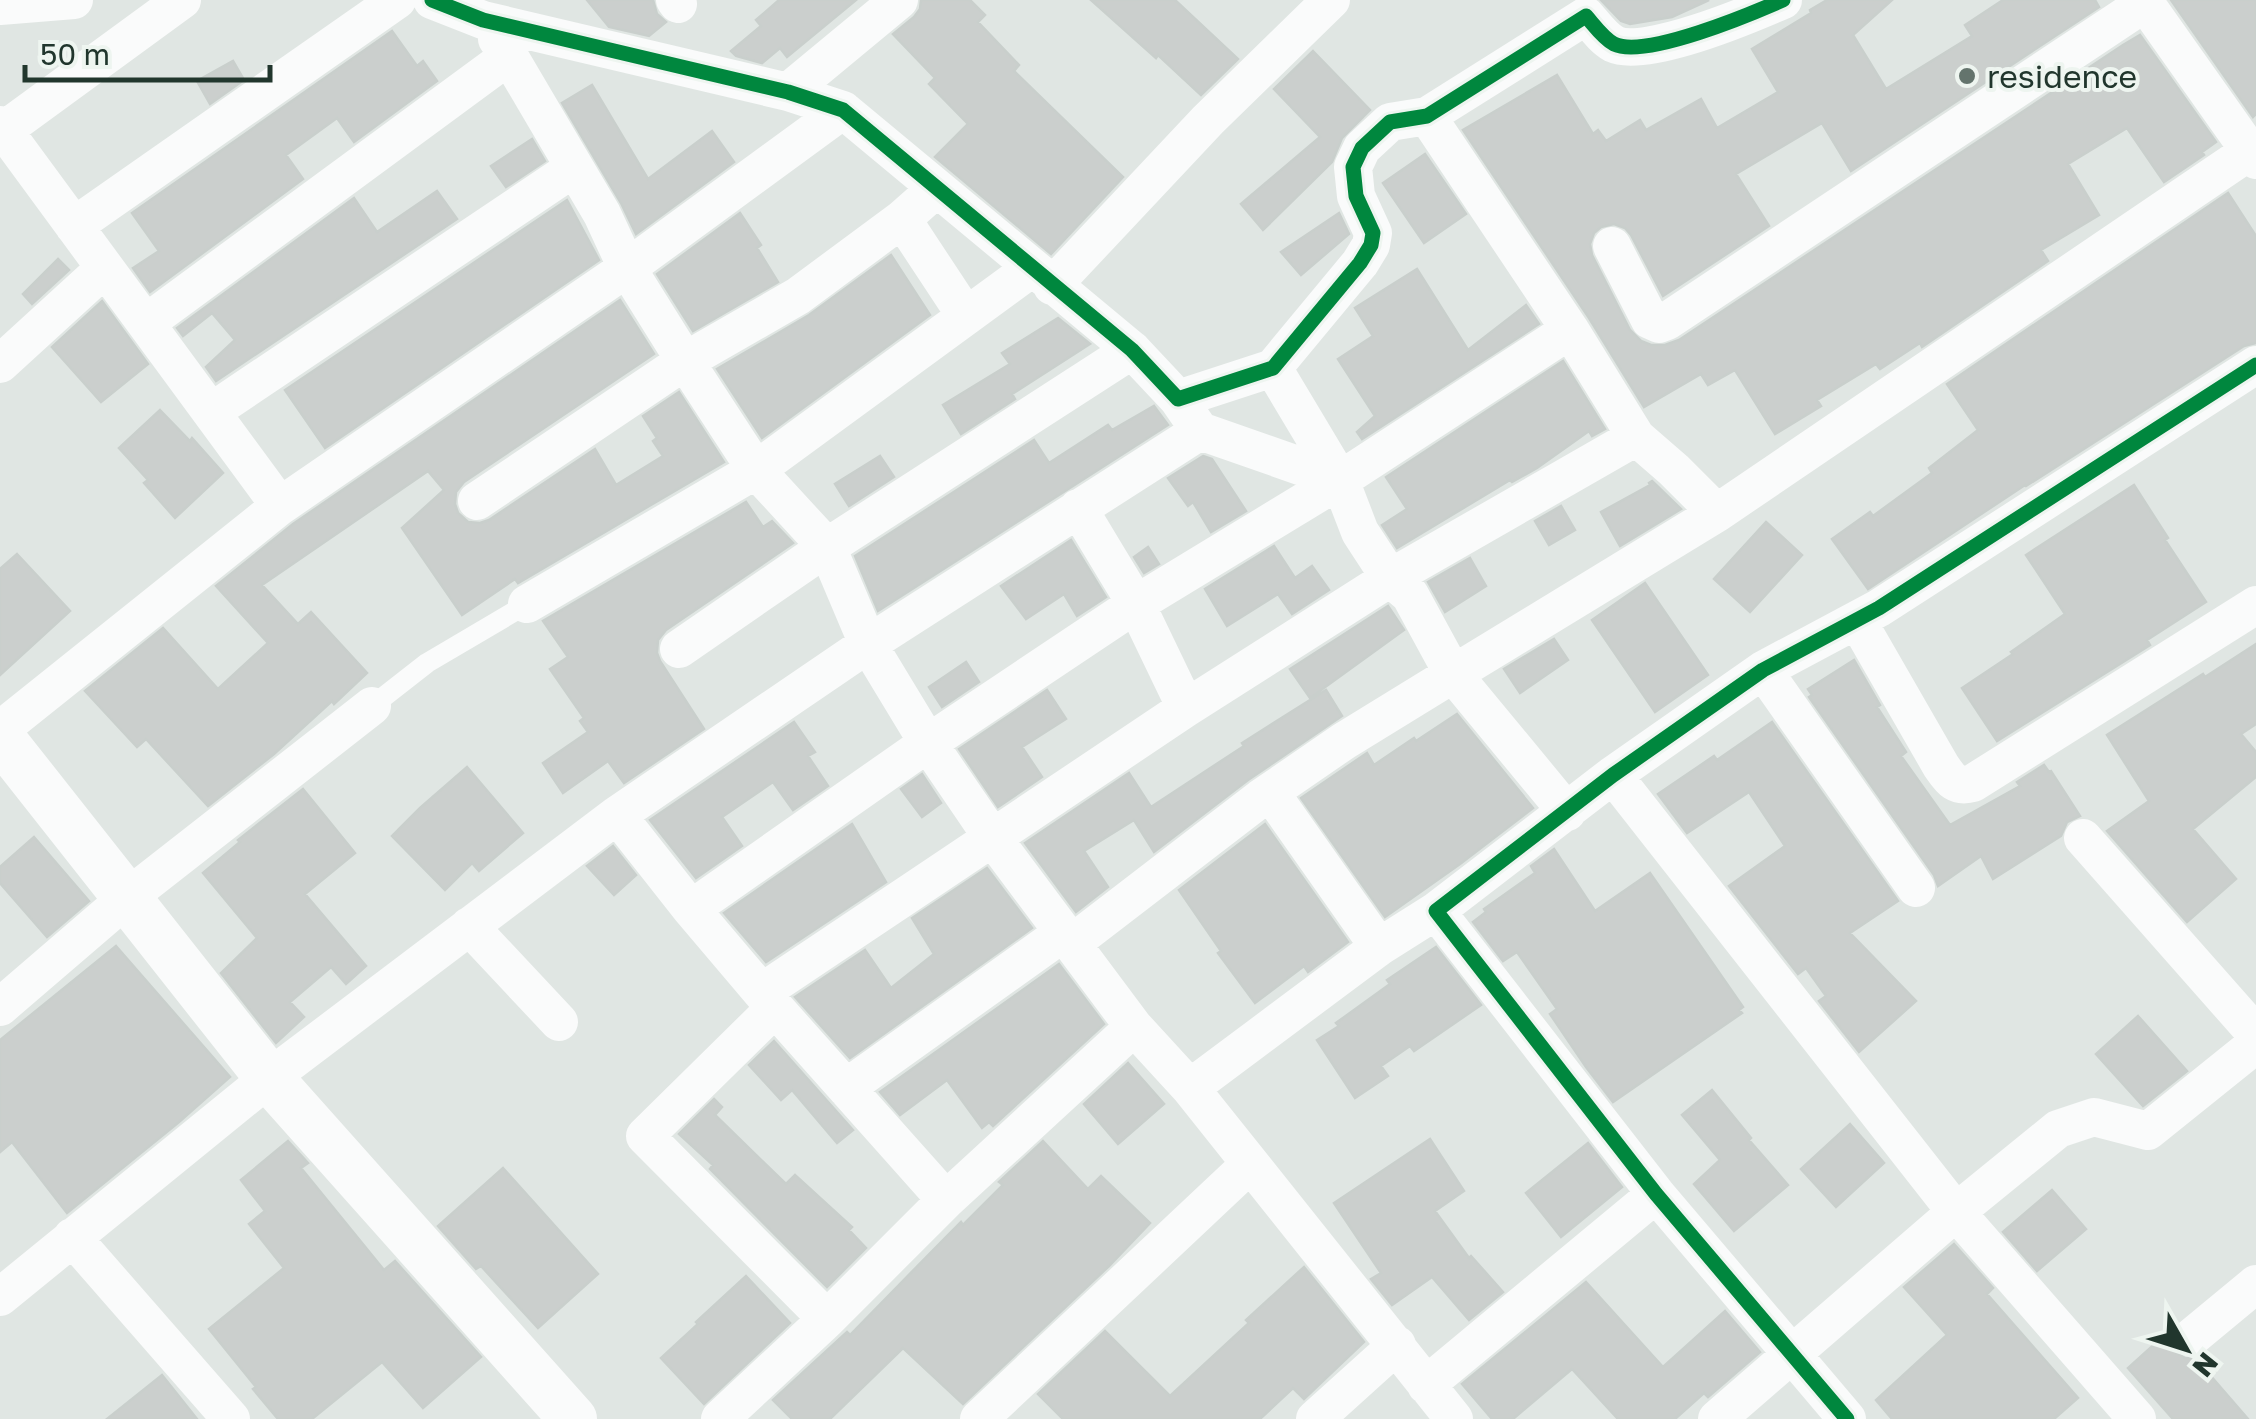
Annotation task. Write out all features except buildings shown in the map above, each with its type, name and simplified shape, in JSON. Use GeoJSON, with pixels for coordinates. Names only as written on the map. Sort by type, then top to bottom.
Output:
{"type":"FeatureCollection","features":[{"type":"Feature","properties":{"kind":"street"},"geometry":{"type":"LineString","coordinates":[[0,6],[74,0]]}},
{"type":"Feature","properties":{"kind":"street"},"geometry":{"type":"LineString","coordinates":[[182,0],[2,128],[280,506]]}},
{"type":"Feature","properties":{"kind":"street"},"geometry":{"type":"LineString","coordinates":[[74,226],[397,0]]}},
{"type":"Feature","properties":{"kind":"street"},"geometry":{"type":"LineString","coordinates":[[432,0],[483,20],[788,92],[843,110],[1132,350],[1178,399],[1200,432],[1340,480]]}},
{"type":"Feature","properties":{"kind":"street"},"geometry":{"type":"LineString","coordinates":[[788,92],[898,0]]}},
{"type":"Feature","properties":{"kind":"street"},"geometry":{"type":"LineString","coordinates":[[526,604],[756,470],[966,316],[1042,277],[1331,0]]}},
{"type":"Feature","properties":{"kind":"street"},"geometry":{"type":"LineString","coordinates":[[1178,399],[1272,368],[1360,263],[1374,233],[1356,196],[1353,167],[1362,148],[1390,122],[1426,116],[1579,8],[1616,46],[1633,47],[1666,42],[1733,22],[1783,0]]}},
{"type":"Feature","properties":{"kind":"street"},"geometry":{"type":"LineString","coordinates":[[846,1088],[1067,938],[1344,741],[1718,512],[2253,155],[2144,1],[1667,322],[1650,320],[1612,246]]}},
{"type":"Feature","properties":{"kind":"street"},"geometry":{"type":"LineString","coordinates":[[483,20],[509,56],[602,214],[628,268],[756,470],[828,547],[868,644],[928,743],[992,837],[1134,1027],[1190,1088],[1454,1419]]}},
{"type":"Feature","properties":{"kind":"street"},"geometry":{"type":"LineString","coordinates":[[146,324],[509,56]]}},
{"type":"Feature","properties":{"kind":"street"},"geometry":{"type":"LineString","coordinates":[[573,1419],[268,1078],[0,733],[280,506],[628,268],[843,110]]}},
{"type":"Feature","properties":{"kind":"street"},"geometry":{"type":"LineString","coordinates":[[1426,116],[1570,330],[1636,437],[1718,512]]}},
{"type":"Feature","properties":{"kind":"street"},"geometry":{"type":"LineString","coordinates":[[211,412],[574,168]]}},
{"type":"Feature","properties":{"kind":"street"},"geometry":{"type":"LineString","coordinates":[[477,501],[685,361],[798,296],[936,188]]}},
{"type":"Feature","properties":{"kind":"street"},"geometry":{"type":"LineString","coordinates":[[902,218],[966,316]]}},
{"type":"Feature","properties":{"kind":"street"},"geometry":{"type":"LineString","coordinates":[[0,364],[105,268]]}},
{"type":"Feature","properties":{"kind":"street"},"geometry":{"type":"LineString","coordinates":[[690,908],[1136,604],[1340,480],[1570,330]]}},
{"type":"Feature","properties":{"kind":"street"},"geometry":{"type":"LineString","coordinates":[[679,649],[828,547],[1132,350]]}},
{"type":"Feature","properties":{"kind":"street"},"geometry":{"type":"LineString","coordinates":[[1190,1088],[1379,948],[1436,911],[1613,774],[1763,670],[1858,620],[2256,365]]}},
{"type":"Feature","properties":{"kind":"street"},"geometry":{"type":"LineString","coordinates":[[1272,368],[1340,480],[1360,532],[1390,578],[1410,595],[1452,674],[1567,812]]}},
{"type":"Feature","properties":{"kind":"street"},"geometry":{"type":"LineString","coordinates":[[0,1296],[268,1078],[618,815],[868,644],[1200,432]]}},
{"type":"Feature","properties":{"kind":"street"},"geometry":{"type":"LineString","coordinates":[[827,1319],[644,1136],[768,1000],[992,837],[1186,708],[1390,578],[1636,437]]}},
{"type":"Feature","properties":{"kind":"street"},"geometry":{"type":"LineString","coordinates":[[1078,508],[1136,604],[1186,708]]}},
{"type":"Feature","properties":{"kind":"street"},"geometry":{"type":"LineString","coordinates":[[1858,620],[1941,766],[1953,783],[1964,786],[2256,605]]}},
{"type":"Feature","properties":{"kind":"street"},"geometry":{"type":"LineString","coordinates":[[1763,670],[1916,888]]}},
{"type":"Feature","properties":{"kind":"street"},"geometry":{"type":"LineString","coordinates":[[0,1007],[128,898],[372,706]]}},
{"type":"Feature","properties":{"kind":"street"},"geometry":{"type":"LineString","coordinates":[[1613,774],[1956,1212],[2137,1419]]}},
{"type":"Feature","properties":{"kind":"street"},"geometry":{"type":"LineString","coordinates":[[1270,792],[1379,948]]}},
{"type":"Feature","properties":{"kind":"street"},"geometry":{"type":"LineString","coordinates":[[618,815],[768,1000],[946,1200]]}},
{"type":"Feature","properties":{"kind":"street"},"geometry":{"type":"LineString","coordinates":[[2084,838],[2256,1034]]}},
{"type":"Feature","properties":{"kind":"street"},"geometry":{"type":"LineString","coordinates":[[1436,911],[1656,1194],[1847,1419]]}},
{"type":"Feature","properties":{"kind":"street"},"geometry":{"type":"LineString","coordinates":[[470,926],[559,1022]]}},
{"type":"Feature","properties":{"kind":"street"},"geometry":{"type":"LineString","coordinates":[[720,1419],[946,1200],[1134,1027]]}},
{"type":"Feature","properties":{"kind":"street"},"geometry":{"type":"LineString","coordinates":[[1717,1419],[2058,1129],[2094,1117],[2148,1131],[2256,1044]]}},
{"type":"Feature","properties":{"kind":"street"},"geometry":{"type":"LineString","coordinates":[[979,1419],[1250,1164]]}},
{"type":"Feature","properties":{"kind":"street"},"geometry":{"type":"LineString","coordinates":[[1426,1385],[1656,1194]]}},
{"type":"Feature","properties":{"kind":"street"},"geometry":{"type":"LineString","coordinates":[[72,1237],[231,1419]]}},
{"type":"Feature","properties":{"kind":"street"},"geometry":{"type":"LineString","coordinates":[[2192,1337],[2256,1284]]}},
{"type":"Feature","properties":{"kind":"street"},"geometry":{"type":"LineString","coordinates":[[1315,1419],[1397,1345]]}},
{"type":"Feature","properties":{"kind":"lane"},"geometry":{"type":"LineString","coordinates":[[372,706],[427,663],[526,604]]}},
{"type":"Feature","properties":{"kind":"cycle path"},"geometry":{"type":"LineString","coordinates":[[432,0],[483,20],[788,92],[843,110],[1132,350],[1178,399],[1273,368],[1360,263],[1373,233],[1356,196],[1353,167],[1362,148],[1390,122],[1427,116],[1586,16],[1614,44],[1629,47],[1698,33],[1783,0]]}},
{"type":"Feature","properties":{"kind":"cycle path"},"geometry":{"type":"LineString","coordinates":[[1847,1419],[1656,1194],[1436,911],[1613,775],[1763,670],[1879,608],[2256,365]]}},
{"type":"Feature","properties":{"kind":"place","name":"residence"},"geometry":{"type":"Point","coordinates":[1967,76]}}]}
